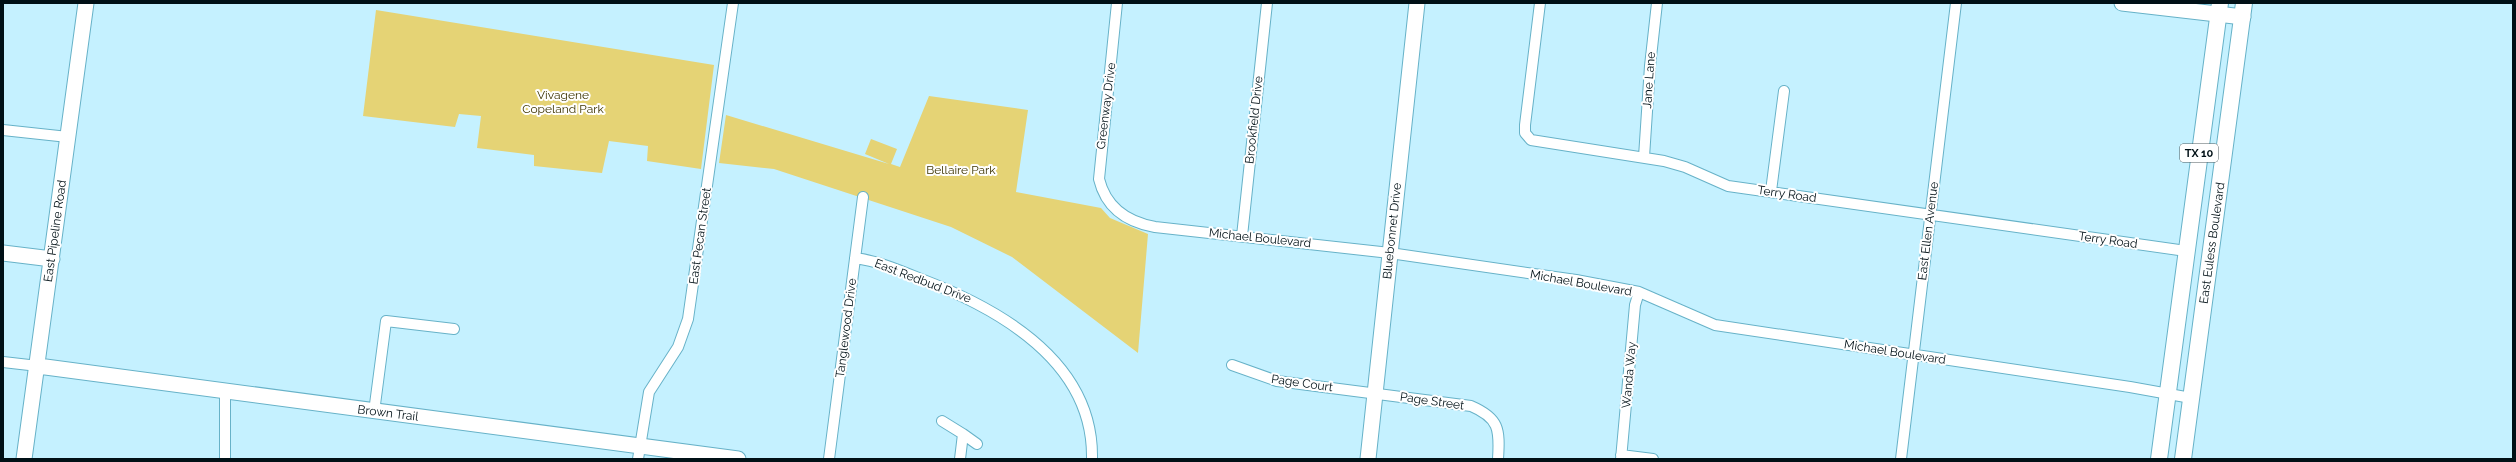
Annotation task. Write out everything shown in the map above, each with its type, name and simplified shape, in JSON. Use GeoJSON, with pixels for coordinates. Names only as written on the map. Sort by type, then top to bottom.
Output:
{"type":"FeatureCollection","features":[{"type":"Feature","properties":{"kind":"main road","name":"East Pipeline Road"},"geometry":{"type":"LineString","coordinates":[[24,459],[38,366],[86,3]]}},
{"type":"Feature","properties":{"kind":"main road","name":"Bluebonnet Drive"},"geometry":{"type":"LineString","coordinates":[[1368,459],[1417,3]]}},
{"type":"Feature","properties":{"kind":"main road"},"geometry":{"type":"LineString","coordinates":[[2122,3],[2244,10]]}},
{"type":"Feature","properties":{"kind":"main road","name":"East Euless Boulevard"},"geometry":{"type":"LineString","coordinates":[[2159,459],[2219,9]]}},
{"type":"Feature","properties":{"kind":"main road","name":"East Euless Boulevard"},"geometry":{"type":"LineString","coordinates":[[2183,459],[2244,10]]}},
{"type":"Feature","properties":{"kind":"main road"},"geometry":{"type":"LineString","coordinates":[[3,253],[52,259]]}},
{"type":"Feature","properties":{"kind":"main road","name":"Brown Trail"},"geometry":{"type":"LineString","coordinates":[[38,366],[374,412],[639,452],[738,459]]}},
{"type":"Feature","properties":{"kind":"street","name":"East Pecan Street"},"geometry":{"type":"LineString","coordinates":[[639,452],[649,392],[678,347],[688,319],[733,3]]}},
{"type":"Feature","properties":{"kind":"street","name":"Greenway Drive"},"geometry":{"type":"LineString","coordinates":[[1113,206],[1101,188],[1099,162],[1117,3]]}},
{"type":"Feature","properties":{"kind":"street","name":"Brookfield Drive"},"geometry":{"type":"LineString","coordinates":[[1242,236],[1267,3]]}},
{"type":"Feature","properties":{"kind":"street","name":"Terry Road"},"geometry":{"type":"LineString","coordinates":[[1540,3],[1525,125],[1526,135],[1531,140],[1644,157],[1685,167],[1728,186],[2186,251]]}},
{"type":"Feature","properties":{"kind":"street","name":"Jane Lane"},"geometry":{"type":"LineString","coordinates":[[1644,157],[1650,66],[1657,3]]}},
{"type":"Feature","properties":{"kind":"street","name":"East Ellen Avenue"},"geometry":{"type":"LineString","coordinates":[[1901,459],[1929,215],[1956,3]]}},
{"type":"Feature","properties":{"kind":"street"},"geometry":{"type":"LineString","coordinates":[[1771,191],[1784,91]]}},
{"type":"Feature","properties":{"kind":"street"},"geometry":{"type":"LineString","coordinates":[[3,130],[68,137]]}},
{"type":"Feature","properties":{"kind":"street","name":"Tanglewood Drive"},"geometry":{"type":"LineString","coordinates":[[829,459],[863,197]]}},
{"type":"Feature","properties":{"kind":"street","name":"Michael Boulevard"},"geometry":{"type":"LineString","coordinates":[[1113,206],[1122,215],[1142,225],[1390,253],[1576,280],[1639,292],[1715,325],[2168,393],[2191,398]]}},
{"type":"Feature","properties":{"kind":"street","name":"East Redbud Drive"},"geometry":{"type":"LineString","coordinates":[[854,258],[872,261],[967,297],[998,315],[1053,358],[1067,376],[1081,400],[1089,428],[1092,459]]}},
{"type":"Feature","properties":{"kind":"street","name":"Wanda Way"},"geometry":{"type":"LineString","coordinates":[[1621,457],[1635,305],[1639,292]]}},
{"type":"Feature","properties":{"kind":"street"},"geometry":{"type":"LineString","coordinates":[[374,412],[386,321],[454,328]]}},
{"type":"Feature","properties":{"kind":"street"},"geometry":{"type":"LineString","coordinates":[[3,362],[38,366]]}},
{"type":"Feature","properties":{"kind":"street","name":"Page Court"},"geometry":{"type":"LineString","coordinates":[[1232,365],[1277,381],[1375,393]]}},
{"type":"Feature","properties":{"kind":"street"},"geometry":{"type":"LineString","coordinates":[[225,391],[225,459]]}},
{"type":"Feature","properties":{"kind":"street","name":"Page Street"},"geometry":{"type":"LineString","coordinates":[[1375,393],[1457,403],[1487,413],[1495,423],[1498,437],[1498,459]]}},
{"type":"Feature","properties":{"kind":"street"},"geometry":{"type":"LineString","coordinates":[[942,420],[976,444]]}},
{"type":"Feature","properties":{"kind":"street"},"geometry":{"type":"LineString","coordinates":[[960,459],[963,434]]}},
{"type":"Feature","properties":{"kind":"street"},"geometry":{"type":"LineString","coordinates":[[1621,457],[1653,459]]}},
{"type":"Feature","properties":{"kind":"green space","name":"Vivagene Copeland Park"},"geometry":{"type":"Polygon","coordinates":[[[376,10],[714,65],[701,169],[647,161],[648,146],[609,141],[602,173],[534,166],[534,155],[477,148],[481,116],[459,114],[455,127],[363,116],[376,10]]]}},
{"type":"Feature","properties":{"kind":"green space","name":"Bellaire Park"},"geometry":{"type":"Polygon","coordinates":[[[929,96],[1028,110],[1016,192],[1101,208],[1110,218],[1148,234],[1138,353],[1012,257],[951,227],[774,169],[719,163],[726,115],[889,164],[865,154],[871,139],[897,149],[891,164],[900,167],[929,96]]]}}]}
